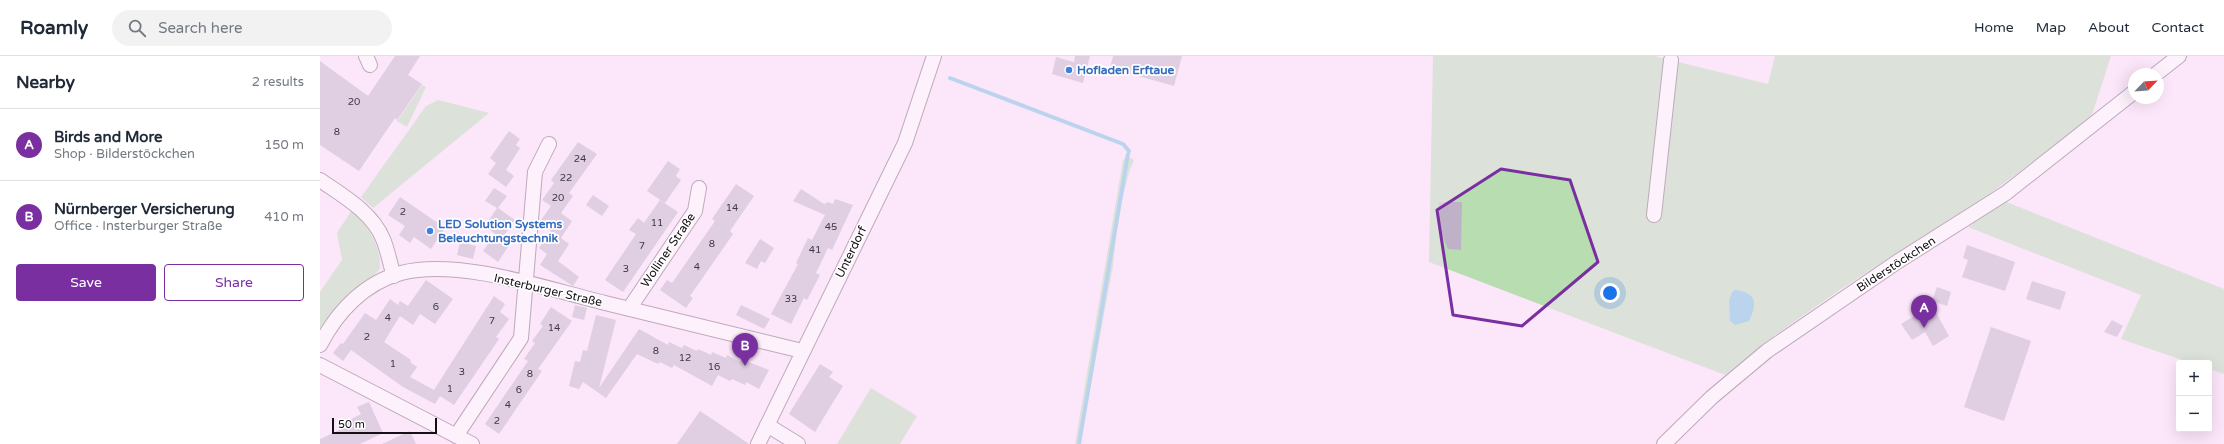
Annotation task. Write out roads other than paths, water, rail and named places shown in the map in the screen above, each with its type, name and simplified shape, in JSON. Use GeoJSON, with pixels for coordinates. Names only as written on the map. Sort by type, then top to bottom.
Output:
{"type":"FeatureCollection","features":[{"type":"Feature","properties":{"kind":"street","name":"Unterdorf"},"geometry":{"type":"LineString","coordinates":[[758,444],[802,351],[905,143],[934,56]]}},
{"type":"Feature","properties":{"kind":"street"},"geometry":{"type":"LineString","coordinates":[[2164,68],[2179,56]]}},
{"type":"Feature","properties":{"kind":"street"},"geometry":{"type":"LineString","coordinates":[[1654,215],[1671,60]]}},
{"type":"Feature","properties":{"kind":"street","name":"Bilderstöckchen"},"geometry":{"type":"LineString","coordinates":[[1664,444],[1720,390],[1767,351],[1884,271],[2006,193],[2128,97]]}},
{"type":"Feature","properties":{"kind":"street"},"geometry":{"type":"LineString","coordinates":[[456,436],[521,338],[524,283],[535,172],[549,144]]}},
{"type":"Feature","properties":{"kind":"street"},"geometry":{"type":"LineString","coordinates":[[320,180],[355,204],[374,224],[383,239],[394,276]]}},
{"type":"Feature","properties":{"kind":"street","name":"Wolliner Straße"},"geometry":{"type":"LineString","coordinates":[[629,309],[695,212],[699,188]]}},
{"type":"Feature","properties":{"kind":"street","name":"Insterburger Straße"},"geometry":{"type":"LineString","coordinates":[[320,345],[336,318],[348,304],[363,292],[394,276],[416,270],[454,269],[524,283],[802,351]]}},
{"type":"Feature","properties":{"kind":"street"},"geometry":{"type":"LineString","coordinates":[[320,365],[472,444]]}},
{"type":"Feature","properties":{"kind":"street"},"geometry":{"type":"LineString","coordinates":[[767,425],[798,444]]}},
{"type":"Feature","properties":{"kind":"water"},"geometry":{"type":"Polygon","coordinates":[[[1735,290],[1742,291],[1751,296],[1754,309],[1749,321],[1735,325],[1730,321],[1729,301],[1732,292],[1735,290]]]}},
{"type":"Feature","properties":{"kind":"waterway"},"geometry":{"type":"LineString","coordinates":[[950,78],[1123,144],[1129,151]]}},
{"type":"Feature","properties":{"kind":"waterway"},"geometry":{"type":"LineString","coordinates":[[1079,444],[1128,154]]}},
{"type":"Feature","properties":{"kind":"place","name":"Hofladen Erftaue"},"geometry":{"type":"Point","coordinates":[1069,70]}},
{"type":"Feature","properties":{"kind":"place","name":"LED Solution Systems Beleuchtungstechnik"},"geometry":{"type":"Point","coordinates":[430,231]}},
{"type":"Feature","properties":{"kind":"place","name":"Birds and More"},"geometry":{"type":"Point","coordinates":[1924,328]}},
{"type":"Feature","properties":{"kind":"place","name":"Nürnberger Versicherung"},"geometry":{"type":"Point","coordinates":[745,366]}}]}
